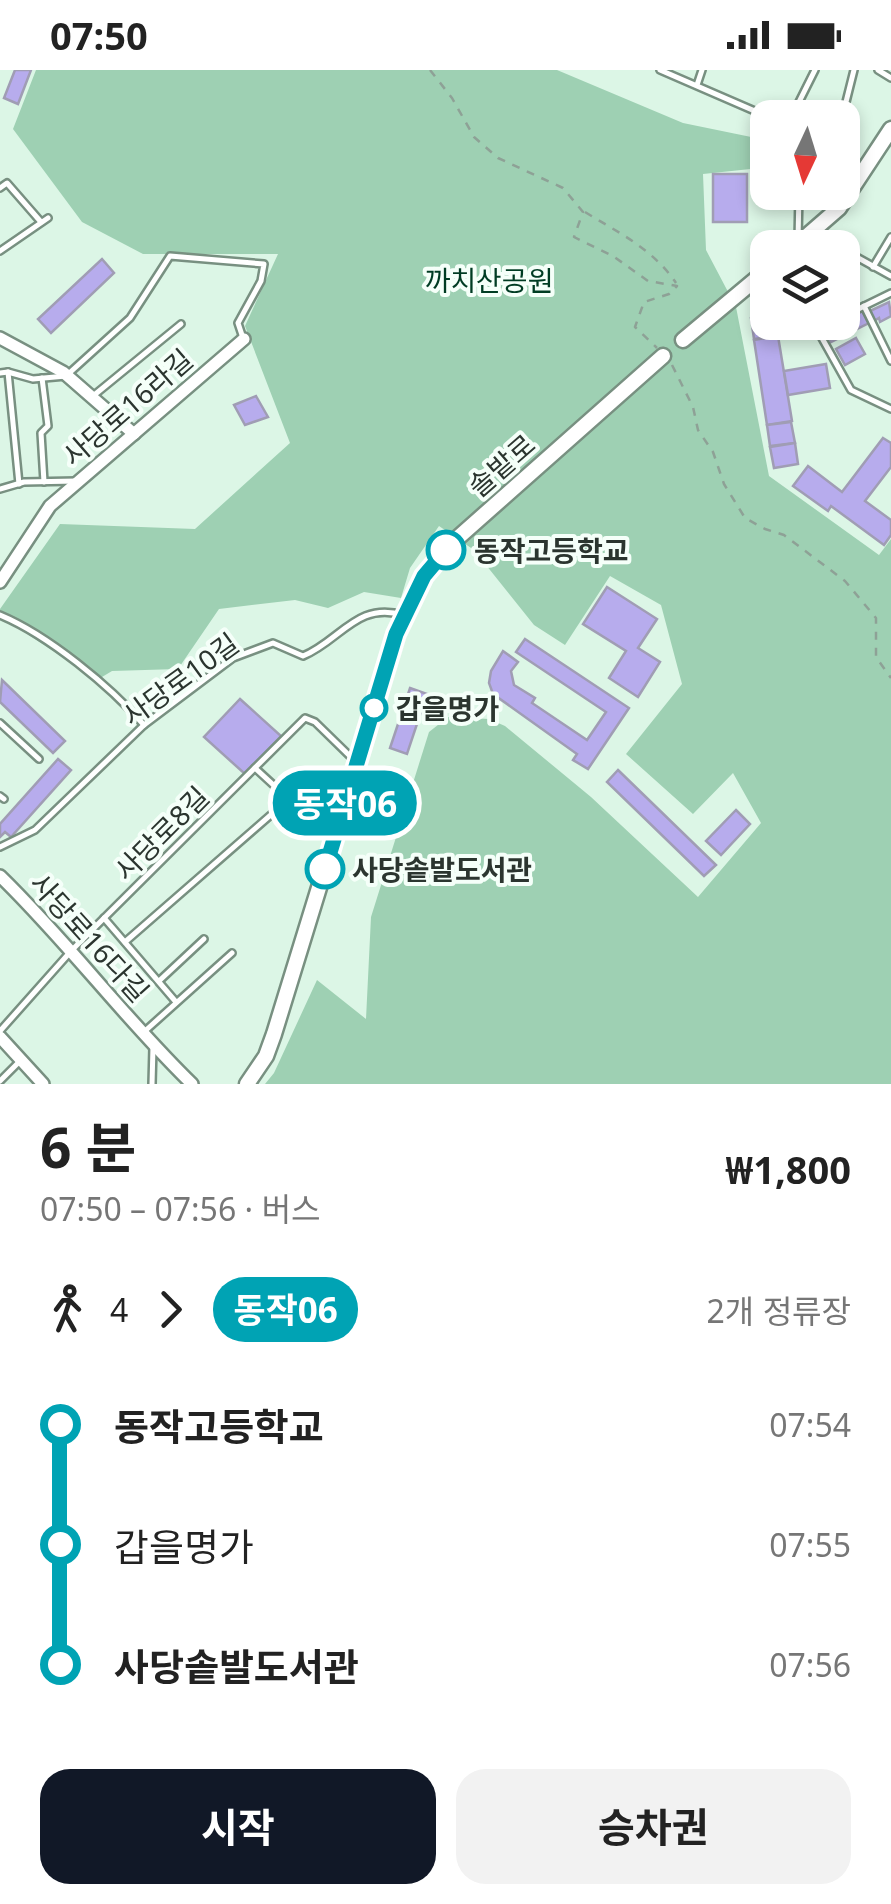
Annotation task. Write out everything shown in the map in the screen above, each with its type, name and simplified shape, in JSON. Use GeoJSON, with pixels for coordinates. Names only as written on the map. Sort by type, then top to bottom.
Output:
{"type":"FeatureCollection","features":[{"type":"Feature","properties":{"kind":"street"},"geometry":{"type":"LineString","coordinates":[[860,171],[891,129]]}},
{"type":"Feature","properties":{"kind":"street"},"geometry":{"type":"LineString","coordinates":[[813,230],[830,210]]}},
{"type":"Feature","properties":{"kind":"street"},"geometry":{"type":"LineString","coordinates":[[683,340],[750,284]]}},
{"type":"Feature","properties":{"kind":"street","name":"사당로16라길"},"geometry":{"type":"LineString","coordinates":[[0,582],[50,506],[244,340]]}},
{"type":"Feature","properties":{"kind":"street"},"geometry":{"type":"LineString","coordinates":[[2,343],[66,376],[134,434]]}},
{"type":"Feature","properties":{"kind":"street","name":"솔밭로"},"geometry":{"type":"LineString","coordinates":[[246,1084],[266,1056],[274,1034],[404,615],[424,576],[452,543],[663,356]]}},
{"type":"Feature","properties":{"kind":"street","name":"사당로16다길"},"geometry":{"type":"LineString","coordinates":[[0,876],[192,1084]]}},
{"type":"Feature","properties":{"kind":"street"},"geometry":{"type":"LineString","coordinates":[[0,1034],[43,1084]]}},
{"type":"Feature","properties":{"kind":"lane"},"geometry":{"type":"LineString","coordinates":[[660,70],[750,108]]}},
{"type":"Feature","properties":{"kind":"lane"},"geometry":{"type":"LineString","coordinates":[[697,85],[702,70]]}},
{"type":"Feature","properties":{"kind":"lane"},"geometry":{"type":"LineString","coordinates":[[801,100],[815,70]]}},
{"type":"Feature","properties":{"kind":"lane"},"geometry":{"type":"LineString","coordinates":[[846,100],[854,70]]}},
{"type":"Feature","properties":{"kind":"lane"},"geometry":{"type":"LineString","coordinates":[[878,70],[891,78]]}},
{"type":"Feature","properties":{"kind":"lane"},"geometry":{"type":"LineString","coordinates":[[0,188],[8,183],[42,222]]}},
{"type":"Feature","properties":{"kind":"lane"},"geometry":{"type":"LineString","coordinates":[[0,251],[48,218]]}},
{"type":"Feature","properties":{"kind":"lane"},"geometry":{"type":"LineString","coordinates":[[874,267],[891,237]]}},
{"type":"Feature","properties":{"kind":"lane","name":"사당로16라길"},"geometry":{"type":"LineString","coordinates":[[66,376],[130,318],[170,256],[264,264],[260,281],[238,323],[244,340]]}},
{"type":"Feature","properties":{"kind":"lane"},"geometry":{"type":"LineString","coordinates":[[860,259],[891,276]]}},
{"type":"Feature","properties":{"kind":"lane"},"geometry":{"type":"LineString","coordinates":[[860,308],[891,293]]}},
{"type":"Feature","properties":{"kind":"lane"},"geometry":{"type":"LineString","coordinates":[[864,306],[891,361]]}},
{"type":"Feature","properties":{"kind":"lane"},"geometry":{"type":"LineString","coordinates":[[90,398],[180,324]]}},
{"type":"Feature","properties":{"kind":"lane"},"geometry":{"type":"LineString","coordinates":[[823,340],[851,390],[891,409]]}},
{"type":"Feature","properties":{"kind":"lane"},"geometry":{"type":"LineString","coordinates":[[8,372],[19,484]]}},
{"type":"Feature","properties":{"kind":"lane"},"geometry":{"type":"LineString","coordinates":[[0,373],[33,380],[66,376]]}},
{"type":"Feature","properties":{"kind":"lane"},"geometry":{"type":"LineString","coordinates":[[42,377],[48,426],[42,433],[44,482]]}},
{"type":"Feature","properties":{"kind":"lane"},"geometry":{"type":"LineString","coordinates":[[0,489],[80,480]]}},
{"type":"Feature","properties":{"kind":"lane","name":"사당로10길"},"geometry":{"type":"LineString","coordinates":[[0,848],[34,830],[144,725],[233,658],[272,642],[303,656],[373,612],[387,610],[404,615]]}},
{"type":"Feature","properties":{"kind":"lane"},"geometry":{"type":"LineString","coordinates":[[0,615],[19,623],[113,690],[144,725]]}},
{"type":"Feature","properties":{"kind":"lane","name":"사당로8길"},"geometry":{"type":"LineString","coordinates":[[0,1034],[72,950],[306,718],[357,764]]}},
{"type":"Feature","properties":{"kind":"lane"},"geometry":{"type":"LineString","coordinates":[[0,724],[40,759]]}},
{"type":"Feature","properties":{"kind":"lane"},"geometry":{"type":"LineString","coordinates":[[255,768],[334,840]]}},
{"type":"Feature","properties":{"kind":"lane"},"geometry":{"type":"LineString","coordinates":[[124,942],[288,798]]}},
{"type":"Feature","properties":{"kind":"lane"},"geometry":{"type":"LineString","coordinates":[[104,918],[176,1002]]}},
{"type":"Feature","properties":{"kind":"lane"},"geometry":{"type":"LineString","coordinates":[[159,982],[204,940]]}},
{"type":"Feature","properties":{"kind":"lane","name":"사당로16다길"},"geometry":{"type":"LineString","coordinates":[[142,1032],[232,953]]}},
{"type":"Feature","properties":{"kind":"lane"},"geometry":{"type":"LineString","coordinates":[[152,1084],[153,1044]]}},
{"type":"Feature","properties":{"kind":"lane"},"geometry":{"type":"LineString","coordinates":[[0,1082],[22,1060]]}},
{"type":"Feature","properties":{"kind":"path"},"geometry":{"type":"LineString","coordinates":[[584,212],[643,247],[662,263],[677,286]]}},
{"type":"Feature","properties":{"kind":"green space","name":"까치산공원"},"geometry":{"type":"Polygon","coordinates":[[[36,70],[557,70],[683,123],[750,137],[750,169],[703,174],[706,250],[736,307],[769,476],[879,555],[891,539],[891,1084],[265,1084],[274,1073],[317,980],[366,1019],[371,917],[429,732],[448,717],[489,719],[505,726],[591,797],[698,897],[761,823],[733,773],[693,814],[626,754],[682,684],[661,605],[610,576],[565,645],[534,625],[474,550],[439,526],[410,568],[401,598],[364,592],[328,608],[295,600],[219,609],[178,669],[112,671],[97,680],[0,616],[0,609],[60,524],[195,529],[290,443],[245,326],[278,254],[143,254],[82,222],[13,129],[36,70]]]}},
{"type":"Feature","properties":{"kind":"building"},"geometry":{"type":"Polygon","coordinates":[[[15,70],[31,70],[18,104],[4,98],[15,70]]]}},
{"type":"Feature","properties":{"kind":"building"},"geometry":{"type":"Polygon","coordinates":[[[713,174],[747,174],[747,222],[713,222],[713,174]]]}},
{"type":"Feature","properties":{"kind":"building"},"geometry":{"type":"Polygon","coordinates":[[[102,259],[114,273],[51,333],[38,319],[102,259]]]}},
{"type":"Feature","properties":{"kind":"building"},"geometry":{"type":"Polygon","coordinates":[[[889,302],[891,316],[874,321],[870,311],[889,302]]]}},
{"type":"Feature","properties":{"kind":"building"},"geometry":{"type":"Polygon","coordinates":[[[860,312],[869,323],[860,328],[860,312]]]}},
{"type":"Feature","properties":{"kind":"building"},"geometry":{"type":"Polygon","coordinates":[[[754,340],[779,340],[792,421],[767,425],[754,340]]]}},
{"type":"Feature","properties":{"kind":"building"},"geometry":{"type":"Polygon","coordinates":[[[857,340],[865,354],[845,365],[836,349],[857,340]]]}},
{"type":"Feature","properties":{"kind":"building"},"geometry":{"type":"Polygon","coordinates":[[[826,364],[830,388],[788,395],[784,371],[826,364]]]}},
{"type":"Feature","properties":{"kind":"building"},"geometry":{"type":"Polygon","coordinates":[[[256,396],[268,417],[245,425],[234,405],[256,396]]]}},
{"type":"Feature","properties":{"kind":"building"},"geometry":{"type":"Polygon","coordinates":[[[791,422],[795,443],[770,446],[767,425],[791,422]]]}},
{"type":"Feature","properties":{"kind":"building"},"geometry":{"type":"Polygon","coordinates":[[[883,438],[891,443],[891,467],[865,501],[891,520],[891,535],[884,545],[831,506],[828,511],[793,486],[808,466],[842,492],[883,438]]]}},
{"type":"Feature","properties":{"kind":"building"},"geometry":{"type":"Polygon","coordinates":[[[795,443],[798,464],[774,468],[770,447],[795,443]]]}},
{"type":"Feature","properties":{"kind":"building"},"geometry":{"type":"Polygon","coordinates":[[[607,587],[657,619],[638,648],[660,662],[638,697],[609,678],[626,651],[583,624],[607,587]]]}},
{"type":"Feature","properties":{"kind":"building"},"geometry":{"type":"Polygon","coordinates":[[[525,639],[629,708],[588,769],[573,760],[577,754],[493,694],[489,683],[491,671],[503,651],[518,662],[511,671],[514,685],[535,698],[532,703],[587,740],[606,712],[516,652],[525,639]]]}},
{"type":"Feature","properties":{"kind":"building"},"geometry":{"type":"Polygon","coordinates":[[[2,680],[65,741],[53,753],[0,702],[2,680]]]}},
{"type":"Feature","properties":{"kind":"building"},"geometry":{"type":"Polygon","coordinates":[[[410,688],[427,694],[407,754],[390,748],[410,688]]]}},
{"type":"Feature","properties":{"kind":"building"},"geometry":{"type":"Polygon","coordinates":[[[240,699],[281,736],[245,774],[204,737],[240,699]]]}},
{"type":"Feature","properties":{"kind":"building"},"geometry":{"type":"Polygon","coordinates":[[[58,759],[71,770],[11,837],[5,832],[0,837],[0,824],[58,759]]]}},
{"type":"Feature","properties":{"kind":"building"},"geometry":{"type":"Polygon","coordinates":[[[618,770],[716,865],[704,876],[607,782],[618,770]]]}},
{"type":"Feature","properties":{"kind":"building"},"geometry":{"type":"Polygon","coordinates":[[[736,810],[750,824],[721,855],[706,841],[736,810]]]}},
{"type":"Feature","properties":{"kind":"bus line","name":"동작06"},"geometry":{"type":"LineString","coordinates":[[325,869],[396,634],[424,576],[446,550]]}},
{"type":"Feature","properties":{"kind":"place","name":"동작고등학교"},"geometry":{"type":"Point","coordinates":[446,550]}},
{"type":"Feature","properties":{"kind":"place","name":"갑을명가"},"geometry":{"type":"Point","coordinates":[374,708]}},
{"type":"Feature","properties":{"kind":"place","name":"사당솥발도서관"},"geometry":{"type":"Point","coordinates":[325,869]}}]}
